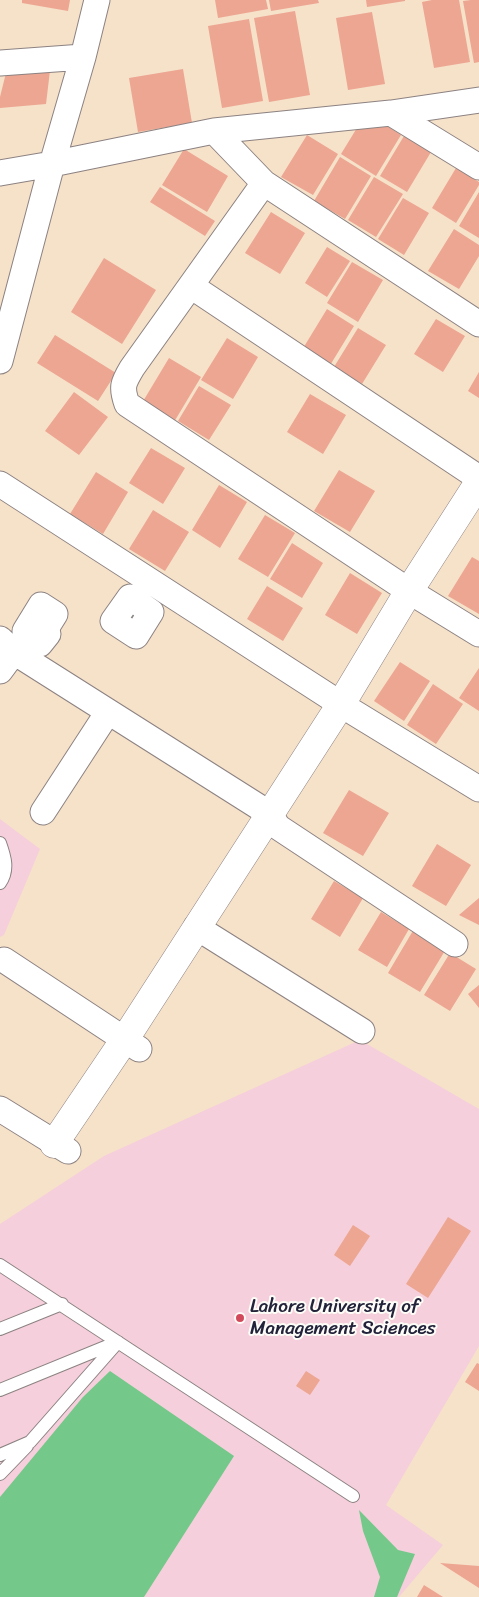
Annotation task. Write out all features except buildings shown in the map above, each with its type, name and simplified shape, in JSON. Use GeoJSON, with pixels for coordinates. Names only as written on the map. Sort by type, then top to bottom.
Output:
{"type":"FeatureCollection","features":[{"type":"Feature","properties":{"kind":"street"},"geometry":{"type":"LineString","coordinates":[[0,361],[97,0]]}},
{"type":"Feature","properties":{"kind":"street"},"geometry":{"type":"LineString","coordinates":[[0,63],[83,57]]}},
{"type":"Feature","properties":{"kind":"street"},"geometry":{"type":"LineString","coordinates":[[0,173],[214,131],[391,113],[479,100]]}},
{"type":"Feature","properties":{"kind":"street"},"geometry":{"type":"LineString","coordinates":[[391,113],[479,167]]}},
{"type":"Feature","properties":{"kind":"street"},"geometry":{"type":"LineString","coordinates":[[214,131],[264,183],[479,324]]}},
{"type":"Feature","properties":{"kind":"street"},"geometry":{"type":"LineString","coordinates":[[264,183],[132,368],[123,384],[123,394],[127,404],[416,595],[479,634]]}},
{"type":"Feature","properties":{"kind":"street"},"geometry":{"type":"LineString","coordinates":[[0,1110],[61,1147],[132,1044],[202,931],[347,708],[416,595],[479,480],[191,286]]}},
{"type":"Feature","properties":{"kind":"street"},"geometry":{"type":"LineString","coordinates":[[0,484],[347,708],[479,789]]}},
{"type":"Feature","properties":{"kind":"street"},"geometry":{"type":"LineString","coordinates":[[416,595],[479,517]]}},
{"type":"Feature","properties":{"kind":"street"},"geometry":{"type":"LineString","coordinates":[[5,654],[108,712],[274,821],[455,944]]}},
{"type":"Feature","properties":{"kind":"street"},"geometry":{"type":"LineString","coordinates":[[43,812],[108,712]]}},
{"type":"Feature","properties":{"kind":"street"},"geometry":{"type":"LineString","coordinates":[[202,931],[362,1031]]}},
{"type":"Feature","properties":{"kind":"street"},"geometry":{"type":"LineString","coordinates":[[4,960],[132,1044]]}},
{"type":"Feature","properties":{"kind":"lane"},"geometry":{"type":"LineString","coordinates":[[0,843],[6,862],[4,877],[0,884]]}},
{"type":"Feature","properties":{"kind":"lane"},"geometry":{"type":"LineString","coordinates":[[0,1265],[353,1496]]}},
{"type":"Feature","properties":{"kind":"lane"},"geometry":{"type":"LineString","coordinates":[[0,1329],[62,1304]]}},
{"type":"Feature","properties":{"kind":"lane"},"geometry":{"type":"LineString","coordinates":[[0,1390],[118,1342]]}},
{"type":"Feature","properties":{"kind":"lane"},"geometry":{"type":"LineString","coordinates":[[0,1474],[118,1342]]}},
{"type":"Feature","properties":{"kind":"lane"},"geometry":{"type":"LineString","coordinates":[[0,1454],[30,1442]]}},
{"type":"Feature","properties":{"kind":"shaded area"},"geometry":{"type":"Polygon","coordinates":[[[0,819],[40,849],[4,935],[0,937],[0,819]]]}},
{"type":"Feature","properties":{"kind":"shaded area","name":"Lahore University of Management Sciences"},"geometry":{"type":"Polygon","coordinates":[[[360,1040],[479,1109],[479,1346],[386,1505],[443,1545],[399,1597],[0,1597],[0,1224],[104,1156],[360,1040]]]}},
{"type":"Feature","properties":{"kind":"green space"},"geometry":{"type":"Polygon","coordinates":[[[110,1371],[234,1456],[144,1597],[0,1597],[0,1497],[83,1397],[110,1371]]]}},
{"type":"Feature","properties":{"kind":"green space"},"geometry":{"type":"Polygon","coordinates":[[[359,1510],[398,1550],[415,1554],[397,1597],[374,1597],[380,1577],[363,1531],[359,1510]]]}},
{"type":"Feature","properties":{"kind":"place","name":"Lahore University of Management Sciences"},"geometry":{"type":"Point","coordinates":[240,1318]}}]}
